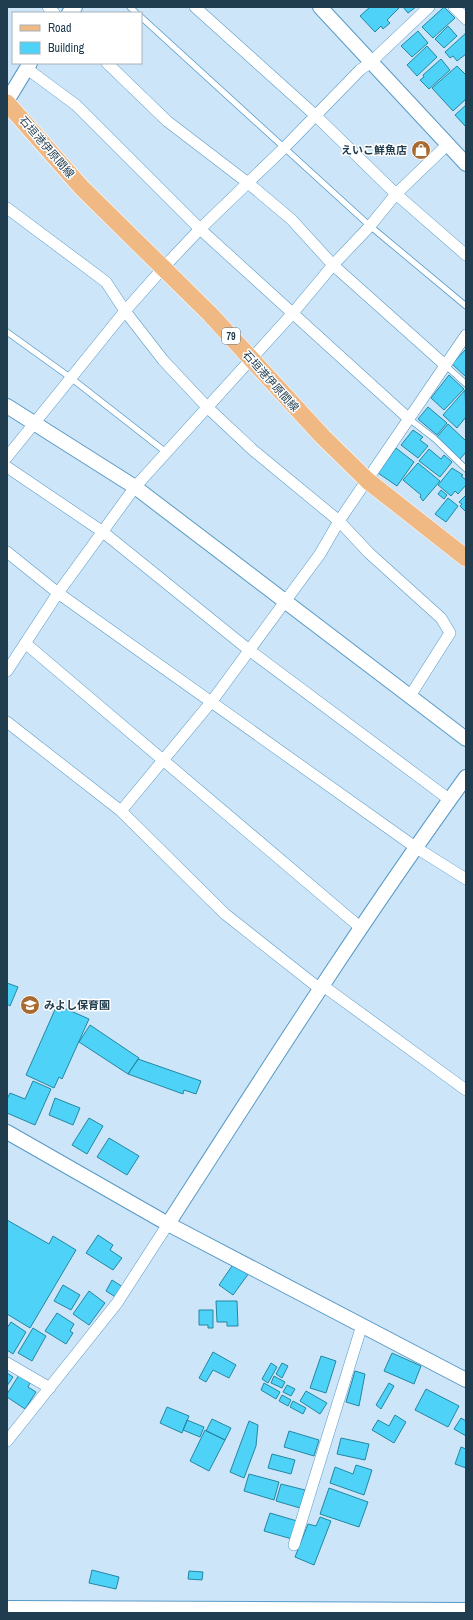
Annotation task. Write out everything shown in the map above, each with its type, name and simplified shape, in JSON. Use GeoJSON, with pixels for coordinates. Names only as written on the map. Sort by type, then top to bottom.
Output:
{"type":"FeatureCollection","features":[{"type":"Feature","properties":{"kind":"main road","name":"石垣港伊原間線"},"geometry":{"type":"LineString","coordinates":[[7,102],[82,188],[164,267],[323,436],[368,481],[466,558]]}},
{"type":"Feature","properties":{"kind":"street"},"geometry":{"type":"LineString","coordinates":[[195,7],[315,115],[396,194],[466,255]]}},
{"type":"Feature","properties":{"kind":"street"},"geometry":{"type":"LineString","coordinates":[[320,7],[466,164]]}},
{"type":"Feature","properties":{"kind":"street"},"geometry":{"type":"LineString","coordinates":[[7,457],[126,311],[164,267],[200,229],[284,148],[360,70],[371,62],[429,7]]}},
{"type":"Feature","properties":{"kind":"street"},"geometry":{"type":"LineString","coordinates":[[454,7],[466,20]]}},
{"type":"Feature","properties":{"kind":"street"},"geometry":{"type":"LineString","coordinates":[[108,64],[168,121],[248,183],[291,219],[333,265],[445,365]]}},
{"type":"Feature","properties":{"kind":"street"},"geometry":{"type":"LineString","coordinates":[[7,102],[28,66],[76,105],[200,229],[408,418]]}},
{"type":"Feature","properties":{"kind":"street"},"geometry":{"type":"LineString","coordinates":[[7,671],[58,593],[135,488],[292,314],[333,265],[370,226],[396,194],[447,144]]}},
{"type":"Feature","properties":{"kind":"street"},"geometry":{"type":"LineString","coordinates":[[7,208],[106,282],[163,360],[207,407],[254,451],[339,521],[369,552],[441,618],[450,633],[410,696]]}},
{"type":"Feature","properties":{"kind":"street"},"geometry":{"type":"LineString","coordinates":[[121,811],[212,701],[320,554],[339,521],[368,481],[408,418],[466,334]]}},
{"type":"Feature","properties":{"kind":"street"},"geometry":{"type":"LineString","coordinates":[[7,406],[135,488],[466,740]]}},
{"type":"Feature","properties":{"kind":"street"},"geometry":{"type":"LineString","coordinates":[[7,467],[103,532],[249,650],[450,800]]}},
{"type":"Feature","properties":{"kind":"street"},"geometry":{"type":"LineString","coordinates":[[7,552],[58,593],[212,701],[415,847],[466,879]]}},
{"type":"Feature","properties":{"kind":"street"},"geometry":{"type":"LineString","coordinates":[[25,643],[164,759],[361,928]]}},
{"type":"Feature","properties":{"kind":"street"},"geometry":{"type":"LineString","coordinates":[[7,722],[121,811],[225,914],[321,987],[466,1090]]}},
{"type":"Feature","properties":{"kind":"street"},"geometry":{"type":"LineString","coordinates":[[7,1441],[117,1303],[321,987],[415,847],[466,777]]}},
{"type":"Feature","properties":{"kind":"street"},"geometry":{"type":"LineString","coordinates":[[7,1132],[168,1224],[466,1380]]}},
{"type":"Feature","properties":{"kind":"street"},"geometry":{"type":"LineString","coordinates":[[294,1545],[362,1325]]}},
{"type":"Feature","properties":{"kind":"street"},"geometry":{"type":"LineString","coordinates":[[7,1363],[50,1388]]}},
{"type":"Feature","properties":{"kind":"street"},"geometry":{"type":"LineString","coordinates":[[7,1608],[466,1610]]}},
{"type":"Feature","properties":{"kind":"lane"},"geometry":{"type":"LineString","coordinates":[[142,18],[370,226],[466,306]]}},
{"type":"Feature","properties":{"kind":"lane"},"geometry":{"type":"LineString","coordinates":[[7,332],[71,378],[168,453]]}},
{"type":"Feature","properties":{"kind":"lane"},"geometry":{"type":"LineString","coordinates":[[445,365],[466,384]]}},
{"type":"Feature","properties":{"kind":"lane"},"geometry":{"type":"LineString","coordinates":[[408,418],[435,439],[466,469]]}},
{"type":"Feature","properties":{"kind":"building"},"geometry":{"type":"Polygon","coordinates":[[[370,7],[400,7],[387,20],[390,23],[383,29],[381,26],[375,32],[360,16],[370,7]]]}},
{"type":"Feature","properties":{"kind":"building"},"geometry":{"type":"Polygon","coordinates":[[[403,7],[416,7],[408,13],[403,7]]]}},
{"type":"Feature","properties":{"kind":"building"},"geometry":{"type":"Polygon","coordinates":[[[444,7],[455,18],[433,38],[422,27],[444,7]]]}},
{"type":"Feature","properties":{"kind":"building"},"geometry":{"type":"Polygon","coordinates":[[[448,26],[457,36],[444,48],[435,39],[448,26]]]}},
{"type":"Feature","properties":{"kind":"building"},"geometry":{"type":"Polygon","coordinates":[[[418,31],[428,43],[412,57],[401,46],[418,31]]]}},
{"type":"Feature","properties":{"kind":"building"},"geometry":{"type":"Polygon","coordinates":[[[466,33],[466,54],[457,61],[453,56],[450,58],[445,52],[466,33]]]}},
{"type":"Feature","properties":{"kind":"building"},"geometry":{"type":"Polygon","coordinates":[[[427,46],[437,57],[417,76],[407,65],[427,46]]]}},
{"type":"Feature","properties":{"kind":"building"},"geometry":{"type":"Polygon","coordinates":[[[441,59],[450,70],[429,89],[420,80],[424,77],[423,75],[441,59]]]}},
{"type":"Feature","properties":{"kind":"building"},"geometry":{"type":"Polygon","coordinates":[[[457,66],[466,75],[466,99],[453,111],[432,88],[457,66]]]}},
{"type":"Feature","properties":{"kind":"building"},"geometry":{"type":"Polygon","coordinates":[[[466,105],[466,127],[455,115],[466,105]]]}},
{"type":"Feature","properties":{"kind":"building"},"geometry":{"type":"Polygon","coordinates":[[[466,349],[466,377],[452,364],[466,349]]]}},
{"type":"Feature","properties":{"kind":"building"},"geometry":{"type":"Polygon","coordinates":[[[449,375],[464,389],[444,410],[431,398],[449,375]]]}},
{"type":"Feature","properties":{"kind":"building"},"geometry":{"type":"Polygon","coordinates":[[[465,390],[466,417],[457,428],[443,415],[465,390]]]}},
{"type":"Feature","properties":{"kind":"building"},"geometry":{"type":"Polygon","coordinates":[[[428,407],[447,423],[437,435],[418,419],[428,407]]]}},
{"type":"Feature","properties":{"kind":"building"},"geometry":{"type":"Polygon","coordinates":[[[448,424],[466,441],[466,452],[460,459],[437,437],[448,424]]]}},
{"type":"Feature","properties":{"kind":"building"},"geometry":{"type":"Polygon","coordinates":[[[413,430],[423,437],[420,440],[428,446],[418,458],[401,445],[413,430]]]}},
{"type":"Feature","properties":{"kind":"building"},"geometry":{"type":"Polygon","coordinates":[[[396,448],[414,462],[397,486],[378,473],[396,448]]]}},
{"type":"Feature","properties":{"kind":"building"},"geometry":{"type":"Polygon","coordinates":[[[429,449],[441,459],[444,455],[452,462],[440,477],[419,461],[429,449]]]}},
{"type":"Feature","properties":{"kind":"building"},"geometry":{"type":"Polygon","coordinates":[[[418,463],[440,481],[423,501],[420,497],[421,495],[403,480],[418,463]]]}},
{"type":"Feature","properties":{"kind":"building"},"geometry":{"type":"Polygon","coordinates":[[[452,468],[463,475],[461,476],[466,480],[466,485],[458,494],[455,491],[451,496],[438,485],[452,468]]]}},
{"type":"Feature","properties":{"kind":"building"},"geometry":{"type":"Polygon","coordinates":[[[441,490],[447,495],[444,499],[438,494],[441,490]]]}},
{"type":"Feature","properties":{"kind":"building"},"geometry":{"type":"Polygon","coordinates":[[[466,495],[466,512],[460,506],[462,504],[459,502],[466,495]]]}},
{"type":"Feature","properties":{"kind":"building"},"geometry":{"type":"Polygon","coordinates":[[[448,498],[458,506],[446,522],[435,514],[448,498]]]}},
{"type":"Feature","properties":{"kind":"building"},"geometry":{"type":"Polygon","coordinates":[[[7,983],[18,987],[10,1006],[7,1004],[7,983]]]}},
{"type":"Feature","properties":{"kind":"building"},"geometry":{"type":"Polygon","coordinates":[[[57,1005],[89,1019],[62,1079],[59,1077],[54,1088],[26,1075],[57,1005]]]}},
{"type":"Feature","properties":{"kind":"building"},"geometry":{"type":"Polygon","coordinates":[[[90,1025],[139,1058],[128,1074],[79,1042],[90,1025]]]}},
{"type":"Feature","properties":{"kind":"building"},"geometry":{"type":"Polygon","coordinates":[[[138,1059],[201,1081],[196,1094],[184,1090],[183,1094],[128,1074],[138,1059]]]}},
{"type":"Feature","properties":{"kind":"building"},"geometry":{"type":"Polygon","coordinates":[[[33,1081],[51,1089],[35,1125],[7,1113],[7,1099],[10,1093],[25,1099],[33,1081]]]}},
{"type":"Feature","properties":{"kind":"building"},"geometry":{"type":"Polygon","coordinates":[[[55,1098],[80,1108],[73,1125],[49,1115],[55,1098]]]}},
{"type":"Feature","properties":{"kind":"building"},"geometry":{"type":"Polygon","coordinates":[[[89,1118],[103,1126],[87,1154],[72,1145],[89,1118]]]}},
{"type":"Feature","properties":{"kind":"building"},"geometry":{"type":"Polygon","coordinates":[[[109,1138],[139,1156],[127,1175],[97,1157],[109,1138]]]}},
{"type":"Feature","properties":{"kind":"building"},"geometry":{"type":"Polygon","coordinates":[[[7,1220],[49,1244],[53,1236],[76,1250],[30,1328],[7,1314],[7,1220]]]}},
{"type":"Feature","properties":{"kind":"building"},"geometry":{"type":"Polygon","coordinates":[[[98,1235],[113,1245],[110,1250],[122,1258],[113,1270],[86,1253],[98,1235]]]}},
{"type":"Feature","properties":{"kind":"building"},"geometry":{"type":"Polygon","coordinates":[[[234,1263],[249,1273],[233,1295],[219,1285],[234,1263]]]}},
{"type":"Feature","properties":{"kind":"building"},"geometry":{"type":"Polygon","coordinates":[[[112,1280],[123,1287],[117,1298],[106,1291],[112,1280]]]}},
{"type":"Feature","properties":{"kind":"building"},"geometry":{"type":"Polygon","coordinates":[[[63,1285],[80,1295],[71,1310],[54,1301],[63,1285]]]}},
{"type":"Feature","properties":{"kind":"building"},"geometry":{"type":"Polygon","coordinates":[[[89,1291],[105,1303],[89,1325],[73,1314],[89,1291]]]}},
{"type":"Feature","properties":{"kind":"building"},"geometry":{"type":"Polygon","coordinates":[[[216,1301],[237,1301],[238,1326],[227,1326],[227,1322],[217,1322],[216,1301]]]}},
{"type":"Feature","properties":{"kind":"building"},"geometry":{"type":"Polygon","coordinates":[[[199,1310],[213,1310],[213,1328],[208,1328],[208,1325],[199,1325],[199,1310]]]}},
{"type":"Feature","properties":{"kind":"building"},"geometry":{"type":"Polygon","coordinates":[[[57,1313],[74,1324],[70,1331],[73,1333],[66,1344],[45,1331],[57,1313]]]}},
{"type":"Feature","properties":{"kind":"building"},"geometry":{"type":"Polygon","coordinates":[[[11,1322],[26,1332],[13,1354],[7,1350],[7,1328],[11,1322]]]}},
{"type":"Feature","properties":{"kind":"building"},"geometry":{"type":"Polygon","coordinates":[[[33,1328],[46,1336],[32,1361],[18,1353],[33,1328]]]}},
{"type":"Feature","properties":{"kind":"building"},"geometry":{"type":"Polygon","coordinates":[[[213,1352],[236,1365],[229,1378],[213,1370],[206,1382],[199,1378],[213,1352]]]}},
{"type":"Feature","properties":{"kind":"building"},"geometry":{"type":"Polygon","coordinates":[[[392,1353],[421,1366],[414,1384],[384,1371],[392,1353]]]}},
{"type":"Feature","properties":{"kind":"building"},"geometry":{"type":"Polygon","coordinates":[[[321,1356],[336,1361],[326,1393],[310,1388],[321,1356]]]}},
{"type":"Feature","properties":{"kind":"building"},"geometry":{"type":"Polygon","coordinates":[[[271,1363],[277,1367],[268,1383],[262,1379],[271,1363]]]}},
{"type":"Feature","properties":{"kind":"building"},"geometry":{"type":"Polygon","coordinates":[[[282,1363],[288,1366],[282,1378],[276,1374],[282,1363]]]}},
{"type":"Feature","properties":{"kind":"building"},"geometry":{"type":"Polygon","coordinates":[[[355,1371],[365,1374],[359,1406],[346,1402],[355,1371]]]}},
{"type":"Feature","properties":{"kind":"building"},"geometry":{"type":"Polygon","coordinates":[[[7,1373],[13,1377],[7,1386],[7,1373]]]}},
{"type":"Feature","properties":{"kind":"building"},"geometry":{"type":"Polygon","coordinates":[[[19,1375],[30,1383],[28,1387],[36,1392],[25,1409],[7,1397],[7,1394],[19,1375]]]}},
{"type":"Feature","properties":{"kind":"building"},"geometry":{"type":"Polygon","coordinates":[[[274,1376],[285,1382],[282,1388],[271,1383],[274,1376]]]}},
{"type":"Feature","properties":{"kind":"building"},"geometry":{"type":"Polygon","coordinates":[[[264,1383],[280,1392],[276,1399],[261,1390],[264,1383]]]}},
{"type":"Feature","properties":{"kind":"building"},"geometry":{"type":"Polygon","coordinates":[[[389,1383],[394,1386],[381,1409],[376,1405],[389,1383]]]}},
{"type":"Feature","properties":{"kind":"building"},"geometry":{"type":"Polygon","coordinates":[[[287,1385],[295,1389],[291,1396],[283,1392],[287,1385]]]}},
{"type":"Feature","properties":{"kind":"building"},"geometry":{"type":"Polygon","coordinates":[[[426,1389],[459,1406],[448,1427],[415,1410],[426,1389]]]}},
{"type":"Feature","properties":{"kind":"building"},"geometry":{"type":"Polygon","coordinates":[[[306,1391],[327,1403],[320,1414],[300,1401],[306,1391]]]}},
{"type":"Feature","properties":{"kind":"building"},"geometry":{"type":"Polygon","coordinates":[[[282,1395],[291,1400],[288,1406],[279,1401],[282,1395]]]}},
{"type":"Feature","properties":{"kind":"building"},"geometry":{"type":"Polygon","coordinates":[[[293,1401],[306,1408],[303,1414],[290,1407],[293,1401]]]}},
{"type":"Feature","properties":{"kind":"building"},"geometry":{"type":"Polygon","coordinates":[[[167,1407],[189,1416],[182,1433],[160,1423],[167,1407]]]}},
{"type":"Feature","properties":{"kind":"building"},"geometry":{"type":"Polygon","coordinates":[[[395,1415],[406,1422],[394,1443],[372,1430],[378,1420],[389,1426],[395,1415]]]}},
{"type":"Feature","properties":{"kind":"building"},"geometry":{"type":"Polygon","coordinates":[[[461,1418],[466,1421],[466,1436],[454,1429],[461,1418]]]}},
{"type":"Feature","properties":{"kind":"building"},"geometry":{"type":"Polygon","coordinates":[[[212,1419],[231,1428],[225,1440],[206,1431],[212,1419]]]}},
{"type":"Feature","properties":{"kind":"building"},"geometry":{"type":"Polygon","coordinates":[[[187,1420],[204,1427],[200,1437],[183,1430],[187,1420]]]}},
{"type":"Feature","properties":{"kind":"building"},"geometry":{"type":"Polygon","coordinates":[[[249,1421],[258,1425],[256,1446],[244,1478],[230,1472],[249,1421]]]}},
{"type":"Feature","properties":{"kind":"building"},"geometry":{"type":"Polygon","coordinates":[[[205,1430],[225,1440],[209,1471],[190,1461],[205,1430]]]}},
{"type":"Feature","properties":{"kind":"building"},"geometry":{"type":"Polygon","coordinates":[[[289,1431],[319,1440],[314,1456],[284,1447],[289,1431]]]}},
{"type":"Feature","properties":{"kind":"building"},"geometry":{"type":"Polygon","coordinates":[[[341,1438],[369,1444],[365,1460],[337,1454],[341,1438]]]}},
{"type":"Feature","properties":{"kind":"building"},"geometry":{"type":"Polygon","coordinates":[[[461,1447],[466,1449],[466,1468],[455,1464],[461,1447]]]}},
{"type":"Feature","properties":{"kind":"building"},"geometry":{"type":"Polygon","coordinates":[[[272,1454],[295,1460],[291,1474],[268,1468],[272,1454]]]}},
{"type":"Feature","properties":{"kind":"building"},"geometry":{"type":"Polygon","coordinates":[[[356,1465],[372,1470],[364,1495],[330,1483],[335,1467],[353,1474],[356,1465]]]}},
{"type":"Feature","properties":{"kind":"building"},"geometry":{"type":"Polygon","coordinates":[[[249,1474],[279,1482],[274,1500],[244,1491],[249,1474]]]}},
{"type":"Feature","properties":{"kind":"building"},"geometry":{"type":"Polygon","coordinates":[[[281,1484],[305,1490],[300,1508],[276,1501],[281,1484]]]}},
{"type":"Feature","properties":{"kind":"building"},"geometry":{"type":"Polygon","coordinates":[[[329,1488],[368,1502],[359,1527],[320,1514],[329,1488]]]}},
{"type":"Feature","properties":{"kind":"building"},"geometry":{"type":"Polygon","coordinates":[[[270,1513],[297,1521],[292,1539],[264,1531],[270,1513]]]}},
{"type":"Feature","properties":{"kind":"building"},"geometry":{"type":"Polygon","coordinates":[[[320,1517],[331,1521],[314,1565],[295,1557],[308,1524],[316,1526],[320,1517]]]}},
{"type":"Feature","properties":{"kind":"building"},"geometry":{"type":"Polygon","coordinates":[[[92,1570],[119,1577],[116,1589],[89,1583],[92,1570]]]}},
{"type":"Feature","properties":{"kind":"building"},"geometry":{"type":"Polygon","coordinates":[[[189,1571],[203,1572],[202,1580],[188,1579],[189,1571]]]}},
{"type":"Feature","properties":{"kind":"place","name":"えいこ鮮魚店"},"geometry":{"type":"Point","coordinates":[421,150]}},
{"type":"Feature","properties":{"kind":"place","name":"みよし保育園"},"geometry":{"type":"Point","coordinates":[30,1005]}}]}
